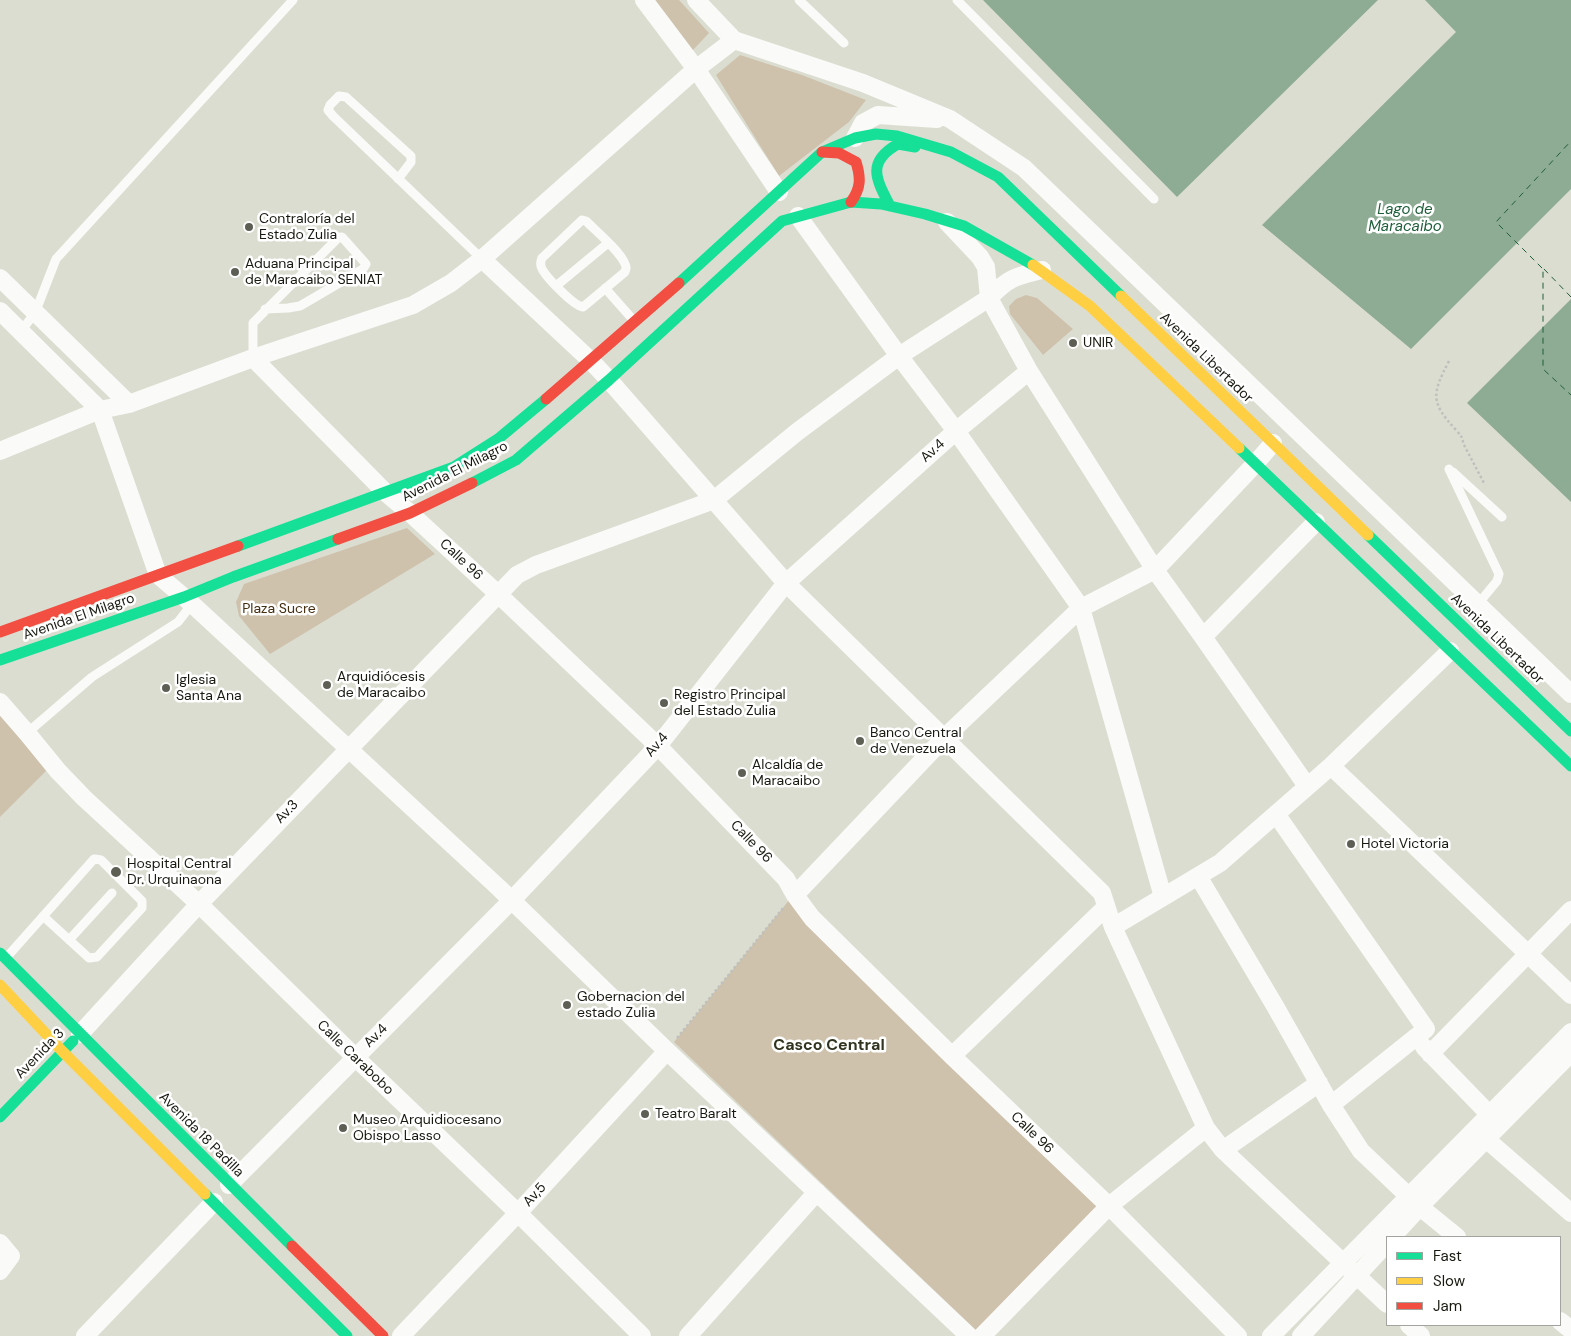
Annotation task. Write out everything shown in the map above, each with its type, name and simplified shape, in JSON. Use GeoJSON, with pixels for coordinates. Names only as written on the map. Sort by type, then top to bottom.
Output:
{"type":"FeatureCollection","features":[{"type":"Feature","properties":{"kind":"main road","name":"Avenida Libertador"},"geometry":{"type":"LineString","coordinates":[[779,192],[822,152],[855,138],[876,134],[897,136],[951,152],[998,177],[1571,731]]}},
{"type":"Feature","properties":{"kind":"main road"},"geometry":{"type":"LineString","coordinates":[[890,206],[878,183],[876,169],[882,154],[898,144],[951,152]]}},
{"type":"Feature","properties":{"kind":"main road"},"geometry":{"type":"LineString","coordinates":[[822,152],[838,153],[856,162],[862,178],[859,192],[850,202]]}},
{"type":"Feature","properties":{"kind":"main road","name":"Avenida El Milagro"},"geometry":{"type":"LineString","coordinates":[[0,632],[454,467],[498,439],[592,361],[779,192]]}},
{"type":"Feature","properties":{"kind":"main road"},"geometry":{"type":"LineString","coordinates":[[798,216],[850,202],[890,206],[964,226],[1042,270],[1090,306],[1571,766]]}},
{"type":"Feature","properties":{"kind":"main road","name":"Avenida El Milagro"},"geometry":{"type":"LineString","coordinates":[[0,660],[188,600],[233,577],[410,513],[516,460],[609,380],[782,220],[798,216]]}},
{"type":"Feature","properties":{"kind":"main road","name":"Avenida 18 Padilla"},"geometry":{"type":"LineString","coordinates":[[3,955],[383,1336]]}},
{"type":"Feature","properties":{"kind":"main road"},"geometry":{"type":"LineString","coordinates":[[0,985],[63,1052],[348,1336]]}},
{"type":"Feature","properties":{"kind":"main road","name":"Avenida 3"},"geometry":{"type":"LineString","coordinates":[[0,1117],[80,1034]]}},
{"type":"Feature","properties":{"kind":"street"},"geometry":{"type":"LineString","coordinates":[[644,0],[696,69],[779,192]]}},
{"type":"Feature","properties":{"kind":"street"},"geometry":{"type":"LineString","coordinates":[[696,0],[734,40],[863,83],[950,120],[1024,168],[1571,694]]}},
{"type":"Feature","properties":{"kind":"street"},"geometry":{"type":"LineString","coordinates":[[0,451],[100,410],[129,404],[253,358],[413,304],[451,283],[482,259],[696,69],[734,40]]}},
{"type":"Feature","properties":{"kind":"street"},"geometry":{"type":"LineString","coordinates":[[855,138],[863,123],[878,115],[950,120]]}},
{"type":"Feature","properties":{"kind":"street"},"geometry":{"type":"LineString","coordinates":[[798,216],[899,356],[956,431],[1081,608],[1163,897]]}},
{"type":"Feature","properties":{"kind":"street"},"geometry":{"type":"LineString","coordinates":[[944,220],[980,257],[986,267],[989,298],[1029,371],[1155,570],[1308,786]]}},
{"type":"Feature","properties":{"kind":"street"},"geometry":{"type":"LineString","coordinates":[[482,259],[592,361],[786,583],[1102,893],[1113,927],[1206,1128],[1223,1150],[1386,1303]]}},
{"type":"Feature","properties":{"kind":"street","name":"Av.3"},"geometry":{"type":"LineString","coordinates":[[80,1034],[199,904],[517,575],[536,564],[714,500],[797,432],[899,356],[989,298],[1001,286],[1018,275],[1042,270]]}},
{"type":"Feature","properties":{"kind":"street"},"geometry":{"type":"LineString","coordinates":[[0,278],[129,404]]}},
{"type":"Feature","properties":{"kind":"street"},"geometry":{"type":"LineString","coordinates":[[1154,328],[1170,307]]}},
{"type":"Feature","properties":{"kind":"street"},"geometry":{"type":"LineString","coordinates":[[0,311],[100,410],[158,575],[188,600],[511,901],[968,1336]]}},
{"type":"Feature","properties":{"kind":"street","name":"Calle 96"},"geometry":{"type":"LineString","coordinates":[[253,358],[384,492],[410,513],[498,594],[658,746],[786,879],[812,918],[952,1056],[1109,1206],[1238,1336]]}},
{"type":"Feature","properties":{"kind":"street","name":"Av.4"},"geometry":{"type":"LineString","coordinates":[[230,1184],[511,901],[658,746],[786,583],[956,431],[1029,371]]}},
{"type":"Feature","properties":{"kind":"street"},"geometry":{"type":"LineString","coordinates":[[795,895],[944,738],[1081,608],[1155,570],[1273,443]]}},
{"type":"Feature","properties":{"kind":"street"},"geometry":{"type":"LineString","coordinates":[[1203,637],[1316,522]]}},
{"type":"Feature","properties":{"kind":"street"},"geometry":{"type":"LineString","coordinates":[[1113,927],[1220,863],[1331,766],[1450,651]]}},
{"type":"Feature","properties":{"kind":"street","name":"Calle Carabobo"},"geometry":{"type":"LineString","coordinates":[[0,702],[71,784],[199,904],[642,1336]]}},
{"type":"Feature","properties":{"kind":"street"},"geometry":{"type":"LineString","coordinates":[[1331,766],[1571,995]]}},
{"type":"Feature","properties":{"kind":"street"},"geometry":{"type":"LineString","coordinates":[[1276,814],[1426,1029],[1331,1105]]}},
{"type":"Feature","properties":{"kind":"street"},"geometry":{"type":"LineString","coordinates":[[1198,876],[1331,1105],[1361,1152],[1414,1201],[1456,1236]]}},
{"type":"Feature","properties":{"kind":"street"},"geometry":{"type":"LineString","coordinates":[[952,1056],[1106,908]]}},
{"type":"Feature","properties":{"kind":"street"},"geometry":{"type":"LineString","coordinates":[[1430,1054],[1571,910]]}},
{"type":"Feature","properties":{"kind":"street"},"geometry":{"type":"LineString","coordinates":[[1393,1236],[1414,1201],[1490,1114],[1571,1032]]}},
{"type":"Feature","properties":{"kind":"street"},"geometry":{"type":"LineString","coordinates":[[1415,1038],[1490,1114]]}},
{"type":"Feature","properties":{"kind":"street","name":"Av,5"},"geometry":{"type":"LineString","coordinates":[[402,1336],[518,1214],[667,1051]]}},
{"type":"Feature","properties":{"kind":"street"},"geometry":{"type":"LineString","coordinates":[[1271,1336],[1344,1262],[1486,1139],[1571,1054]]}},
{"type":"Feature","properties":{"kind":"street"},"geometry":{"type":"LineString","coordinates":[[1223,1150],[1319,1083]]}},
{"type":"Feature","properties":{"kind":"street"},"geometry":{"type":"LineString","coordinates":[[982,1336],[1109,1206],[1206,1128]]}},
{"type":"Feature","properties":{"kind":"street"},"geometry":{"type":"LineString","coordinates":[[1486,1139],[1571,1213]]}},
{"type":"Feature","properties":{"kind":"street"},"geometry":{"type":"LineString","coordinates":[[688,1336],[817,1192]]}},
{"type":"Feature","properties":{"kind":"street"},"geometry":{"type":"LineString","coordinates":[[86,1336],[214,1202]]}},
{"type":"Feature","properties":{"kind":"street"},"geometry":{"type":"LineString","coordinates":[[0,1243],[11,1256],[0,1271]]}},
{"type":"Feature","properties":{"kind":"street"},"geometry":{"type":"LineString","coordinates":[[1301,1336],[1386,1244]]}},
{"type":"Feature","properties":{"kind":"street"},"geometry":{"type":"LineString","coordinates":[[1561,1322],[1571,1331],[1568,1336]]}},
{"type":"Feature","properties":{"kind":"street"},"geometry":{"type":"LineString","coordinates":[[1410,1326],[1421,1336]]}},
{"type":"Feature","properties":{"kind":"lane"},"geometry":{"type":"LineString","coordinates":[[21,331],[35,313],[56,260],[293,0]]}},
{"type":"Feature","properties":{"kind":"lane"},"geometry":{"type":"LineString","coordinates":[[799,0],[844,43]]}},
{"type":"Feature","properties":{"kind":"lane"},"geometry":{"type":"LineString","coordinates":[[957,0],[1154,199]]}},
{"type":"Feature","properties":{"kind":"lane"},"geometry":{"type":"LineString","coordinates":[[398,179],[408,165],[411,156],[346,97],[339,96],[330,105],[328,110],[332,116],[398,179],[482,259]]}},
{"type":"Feature","properties":{"kind":"lane"},"geometry":{"type":"LineString","coordinates":[[582,220],[586,221],[625,263],[625,272],[583,307],[574,304],[556,286],[541,268],[540,263],[542,258],[582,220]]}},
{"type":"Feature","properties":{"kind":"lane"},"geometry":{"type":"LineString","coordinates":[[253,358],[252,323],[265,309],[339,237],[342,237],[366,264],[363,269],[300,306],[265,309]]}},
{"type":"Feature","properties":{"kind":"lane"},"geometry":{"type":"LineString","coordinates":[[556,286],[608,243]]}},
{"type":"Feature","properties":{"kind":"lane"},"geometry":{"type":"LineString","coordinates":[[606,288],[635,322]]}},
{"type":"Feature","properties":{"kind":"lane"},"geometry":{"type":"LineString","coordinates":[[1478,604],[1497,581],[1499,574],[1450,469],[1502,517]]}},
{"type":"Feature","properties":{"kind":"lane"},"geometry":{"type":"LineString","coordinates":[[28,733],[92,677],[178,622],[188,600]]}},
{"type":"Feature","properties":{"kind":"lane"},"geometry":{"type":"LineString","coordinates":[[3,955],[43,916],[94,858],[101,860],[142,900],[142,908],[97,957],[89,958],[43,916]]}},
{"type":"Feature","properties":{"kind":"lane"},"geometry":{"type":"LineString","coordinates":[[68,940],[112,892]]}},
{"type":"Feature","properties":{"kind":"path"},"geometry":{"type":"LineString","coordinates":[[1450,361],[1437,389],[1438,407],[1441,415],[1462,437],[1463,443],[1489,493]]}},
{"type":"Feature","properties":{"kind":"path"},"geometry":{"type":"LineString","coordinates":[[667,1051],[795,895]]}},
{"type":"Feature","properties":{"kind":"green space"},"geometry":{"type":"Polygon","coordinates":[[[652,0],[679,0],[709,33],[692,51],[652,0]]]}},
{"type":"Feature","properties":{"kind":"green space"},"geometry":{"type":"Polygon","coordinates":[[[740,55],[802,75],[866,100],[849,122],[779,176],[716,75],[740,55]]]}},
{"type":"Feature","properties":{"kind":"green space"},"geometry":{"type":"Polygon","coordinates":[[[1026,295],[1037,298],[1073,329],[1043,355],[1010,314],[1009,306],[1016,299],[1026,295]]]}},
{"type":"Feature","properties":{"kind":"green space","name":"Plaza Sucre"},"geometry":{"type":"Polygon","coordinates":[[[407,528],[435,554],[270,654],[239,616],[236,602],[244,584],[407,528]]]}},
{"type":"Feature","properties":{"kind":"green space"},"geometry":{"type":"Polygon","coordinates":[[[0,696],[54,763],[0,817],[0,696]]]}},
{"type":"Feature","properties":{"kind":"green space"},"geometry":{"type":"Polygon","coordinates":[[[790,899],[1108,1206],[982,1336],[674,1042],[790,899]]]}},
{"type":"Feature","properties":{"kind":"water"},"geometry":{"type":"Polygon","coordinates":[[[983,0],[1378,0],[1177,197],[983,0]]]}},
{"type":"Feature","properties":{"kind":"water","name":"Lago de Maracaibo"},"geometry":{"type":"Polygon","coordinates":[[[1425,0],[1571,0],[1571,189],[1411,349],[1262,225],[1456,32],[1425,0]]]}},
{"type":"Feature","properties":{"kind":"water"},"geometry":{"type":"Polygon","coordinates":[[[1571,299],[1571,502],[1467,403],[1571,299]]]}},
{"type":"Feature","properties":{"kind":"ferry route"},"geometry":{"type":"LineString","coordinates":[[1542,268],[1496,222],[1571,141]]}},
{"type":"Feature","properties":{"kind":"ferry route"},"geometry":{"type":"LineString","coordinates":[[1571,297],[1543,268],[1543,369],[1571,395]]}},
{"type":"Feature","properties":{"kind":"traffic: fast"},"geometry":{"type":"LineString","coordinates":[[679,283],[822,152],[855,138],[876,134],[897,136],[951,152],[998,177],[1121,296]]}},
{"type":"Feature","properties":{"kind":"traffic: fast"},"geometry":{"type":"LineString","coordinates":[[890,206],[878,179],[878,164],[881,157],[898,144],[915,147]]}},
{"type":"Feature","properties":{"kind":"traffic: fast"},"geometry":{"type":"LineString","coordinates":[[472,483],[516,460],[609,380],[782,221],[851,202],[881,204],[925,214],[964,226],[1033,265]]}},
{"type":"Feature","properties":{"kind":"traffic: fast"},"geometry":{"type":"LineString","coordinates":[[238,546],[454,467],[498,439],[546,399]]}},
{"type":"Feature","properties":{"kind":"traffic: fast"},"geometry":{"type":"LineString","coordinates":[[1239,448],[1571,766]]}},
{"type":"Feature","properties":{"kind":"traffic: fast"},"geometry":{"type":"LineString","coordinates":[[1368,535],[1571,731]]}},
{"type":"Feature","properties":{"kind":"traffic: fast"},"geometry":{"type":"LineString","coordinates":[[0,660],[184,597],[338,539]]}},
{"type":"Feature","properties":{"kind":"traffic: fast"},"geometry":{"type":"LineString","coordinates":[[0,953],[292,1246]]}},
{"type":"Feature","properties":{"kind":"traffic: fast"},"geometry":{"type":"LineString","coordinates":[[0,1117],[73,1041]]}},
{"type":"Feature","properties":{"kind":"traffic: fast"},"geometry":{"type":"LineString","coordinates":[[205,1194],[347,1336]]}},
{"type":"Feature","properties":{"kind":"traffic: slow"},"geometry":{"type":"LineString","coordinates":[[1033,265],[1090,306],[1239,448]]}},
{"type":"Feature","properties":{"kind":"traffic: slow"},"geometry":{"type":"LineString","coordinates":[[1121,296],[1368,535]]}},
{"type":"Feature","properties":{"kind":"traffic: slow"},"geometry":{"type":"LineString","coordinates":[[0,985],[63,1052],[205,1194]]}},
{"type":"Feature","properties":{"kind":"traffic: jam"},"geometry":{"type":"LineString","coordinates":[[822,152],[839,153],[856,162],[859,183],[857,192],[851,202]]}},
{"type":"Feature","properties":{"kind":"traffic: jam"},"geometry":{"type":"LineString","coordinates":[[546,399],[679,283]]}},
{"type":"Feature","properties":{"kind":"traffic: jam"},"geometry":{"type":"LineString","coordinates":[[338,539],[410,513],[472,483]]}},
{"type":"Feature","properties":{"kind":"traffic: jam"},"geometry":{"type":"LineString","coordinates":[[0,632],[238,546]]}},
{"type":"Feature","properties":{"kind":"traffic: jam"},"geometry":{"type":"LineString","coordinates":[[292,1246],[383,1336]]}},
{"type":"Feature","properties":{"kind":"place","name":"Contraloría del Estado Zulia"},"geometry":{"type":"Point","coordinates":[249,227]}},
{"type":"Feature","properties":{"kind":"place","name":"Aduana Principal de Maracaibo SENIAT"},"geometry":{"type":"Point","coordinates":[235,272]}},
{"type":"Feature","properties":{"kind":"place","name":"UNIR"},"geometry":{"type":"Point","coordinates":[1073,343]}},
{"type":"Feature","properties":{"kind":"place","name":"Arquidiócesis de Maracaibo"},"geometry":{"type":"Point","coordinates":[327,685]}},
{"type":"Feature","properties":{"kind":"place","name":"Iglesia Santa Ana"},"geometry":{"type":"Point","coordinates":[166,688]}},
{"type":"Feature","properties":{"kind":"place","name":"Registro Principal del Estado Zulia"},"geometry":{"type":"Point","coordinates":[664,703]}},
{"type":"Feature","properties":{"kind":"place","name":"Banco Central de Venezuela"},"geometry":{"type":"Point","coordinates":[860,741]}},
{"type":"Feature","properties":{"kind":"place","name":"Alcaldía de Maracaibo"},"geometry":{"type":"Point","coordinates":[742,773]}},
{"type":"Feature","properties":{"kind":"place","name":"Hotel Victoria"},"geometry":{"type":"Point","coordinates":[1351,844]}},
{"type":"Feature","properties":{"kind":"place","name":"Hospital Central Dr. Urquinaona"},"geometry":{"type":"Point","coordinates":[116,872]}},
{"type":"Feature","properties":{"kind":"place","name":"Gobernacion del estado Zulia"},"geometry":{"type":"Point","coordinates":[567,1005]}},
{"type":"Feature","properties":{"kind":"place","name":"Teatro Baralt"},"geometry":{"type":"Point","coordinates":[645,1114]}},
{"type":"Feature","properties":{"kind":"place","name":"Museo Arquidiocesano Obispo Lasso"},"geometry":{"type":"Point","coordinates":[343,1128]}},
{"type":"Feature","properties":{"kind":"district","name":"Casco Central"},"geometry":{"type":"Point","coordinates":[829,1046]}}]}
